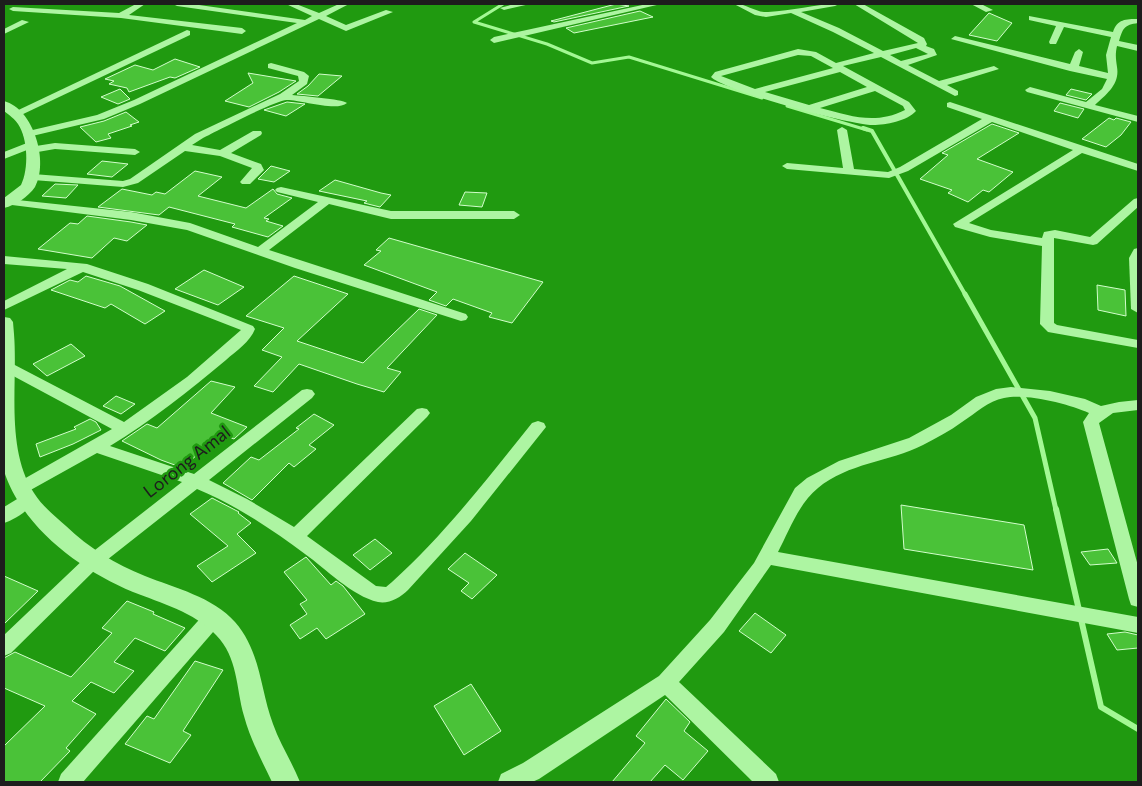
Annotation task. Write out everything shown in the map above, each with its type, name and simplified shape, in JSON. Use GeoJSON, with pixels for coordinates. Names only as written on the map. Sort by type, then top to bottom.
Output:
{"type":"FeatureCollection","features":[{"type":"Feature","properties":{"kind":"street"},"geometry":{"type":"LineString","coordinates":[[121,16],[141,4]]}},
{"type":"Feature","properties":{"kind":"street"},"geometry":{"type":"LineString","coordinates":[[177,4],[304,22]]}},
{"type":"Feature","properties":{"kind":"street"},"geometry":{"type":"LineString","coordinates":[[290,4],[349,28],[389,12]]}},
{"type":"Feature","properties":{"kind":"street"},"geometry":{"type":"LineString","coordinates":[[4,156],[31,143],[137,102],[344,4]]}},
{"type":"Feature","properties":{"kind":"street"},"geometry":{"type":"LineString","coordinates":[[504,8],[526,4]]}},
{"type":"Feature","properties":{"kind":"street"},"geometry":{"type":"LineString","coordinates":[[494,40],[657,4]]}},
{"type":"Feature","properties":{"kind":"street"},"geometry":{"type":"LineString","coordinates":[[738,4],[764,15],[835,4]]}},
{"type":"Feature","properties":{"kind":"street"},"geometry":{"type":"LineString","coordinates":[[756,91],[881,54],[923,44],[921,40],[858,4]]}},
{"type":"Feature","properties":{"kind":"street"},"geometry":{"type":"LineString","coordinates":[[975,4],[989,10]]}},
{"type":"Feature","properties":{"kind":"street"},"geometry":{"type":"LineString","coordinates":[[13,9],[121,16],[242,31]]}},
{"type":"Feature","properties":{"kind":"street"},"geometry":{"type":"LineString","coordinates":[[804,9],[819,18],[823,24]]}},
{"type":"Feature","properties":{"kind":"street"},"geometry":{"type":"LineString","coordinates":[[196,25],[220,10]]}},
{"type":"Feature","properties":{"kind":"street"},"geometry":{"type":"LineString","coordinates":[[792,11],[823,24],[955,93]]}},
{"type":"Feature","properties":{"kind":"street"},"geometry":{"type":"LineString","coordinates":[[1032,18],[1061,24],[1138,48]]}},
{"type":"Feature","properties":{"kind":"street"},"geometry":{"type":"LineString","coordinates":[[1089,105],[1108,88],[1113,69],[1110,55],[1119,26],[1125,22],[1138,21]]}},
{"type":"Feature","properties":{"kind":"street"},"geometry":{"type":"LineString","coordinates":[[4,32],[25,22]]}},
{"type":"Feature","properties":{"kind":"street"},"geometry":{"type":"LineString","coordinates":[[1053,42],[1061,24]]}},
{"type":"Feature","properties":{"kind":"street"},"geometry":{"type":"LineString","coordinates":[[9,113],[187,33]]}},
{"type":"Feature","properties":{"kind":"street"},"geometry":{"type":"LineString","coordinates":[[954,39],[1112,77]]}},
{"type":"Feature","properties":{"kind":"street"},"geometry":{"type":"LineString","coordinates":[[900,64],[933,56],[931,51],[918,46]]}},
{"type":"Feature","properties":{"kind":"street"},"geometry":{"type":"LineString","coordinates":[[798,52],[810,53],[874,88],[906,104],[911,111],[882,121],[870,122],[849,119],[756,91],[720,79],[716,75],[798,52]]}},
{"type":"Feature","properties":{"kind":"street"},"geometry":{"type":"LineString","coordinates":[[1073,69],[1079,52]]}},
{"type":"Feature","properties":{"kind":"street"},"geometry":{"type":"LineString","coordinates":[[33,177],[128,184],[216,126],[282,96],[304,82],[304,76],[271,66]]}},
{"type":"Feature","properties":{"kind":"street"},"geometry":{"type":"LineString","coordinates":[[939,84],[994,69]]}},
{"type":"Feature","properties":{"kind":"street"},"geometry":{"type":"LineString","coordinates":[[810,108],[874,88]]}},
{"type":"Feature","properties":{"kind":"street"},"geometry":{"type":"LineString","coordinates":[[1030,90],[1138,119]]}},
{"type":"Feature","properties":{"kind":"street"},"geometry":{"type":"LineString","coordinates":[[282,96],[318,102],[342,103]]}},
{"type":"Feature","properties":{"kind":"street"},"geometry":{"type":"LineString","coordinates":[[950,105],[1138,168]]}},
{"type":"Feature","properties":{"kind":"street"},"geometry":{"type":"LineString","coordinates":[[6,203],[23,192],[33,177],[31,143],[23,122],[9,113]]}},
{"type":"Feature","properties":{"kind":"street"},"geometry":{"type":"LineString","coordinates":[[787,166],[888,175],[900,171],[990,119]]}},
{"type":"Feature","properties":{"kind":"street"},"geometry":{"type":"LineString","coordinates":[[842,130],[849,172]]}},
{"type":"Feature","properties":{"kind":"street"},"geometry":{"type":"LineString","coordinates":[[222,154],[257,133]]}},
{"type":"Feature","properties":{"kind":"street"},"geometry":{"type":"LineString","coordinates":[[31,143],[135,152]]}},
{"type":"Feature","properties":{"kind":"street"},"geometry":{"type":"LineString","coordinates":[[182,147],[222,154],[257,166],[258,170],[246,182]]}},
{"type":"Feature","properties":{"kind":"street"},"geometry":{"type":"LineString","coordinates":[[1048,243],[990,233],[959,224],[1081,149]]}},
{"type":"Feature","properties":{"kind":"street"},"geometry":{"type":"LineString","coordinates":[[281,190],[381,214],[401,216],[514,215]]}},
{"type":"Feature","properties":{"kind":"street"},"geometry":{"type":"LineString","coordinates":[[260,251],[326,201]]}},
{"type":"Feature","properties":{"kind":"street"},"geometry":{"type":"LineString","coordinates":[[1138,201],[1093,240],[1052,233],[1048,235],[1048,325],[1053,328],[1138,344]]}},
{"type":"Feature","properties":{"kind":"street"},"geometry":{"type":"LineString","coordinates":[[6,203],[166,221],[224,238],[461,317]]}},
{"type":"Feature","properties":{"kind":"street"},"geometry":{"type":"LineString","coordinates":[[1138,252],[1135,258],[1138,309]]}},
{"type":"Feature","properties":{"kind":"street"},"geometry":{"type":"LineString","coordinates":[[4,260],[82,267],[143,287],[248,329],[246,334],[216,361],[124,429],[24,494],[4,516]]}},
{"type":"Feature","properties":{"kind":"street"},"geometry":{"type":"LineString","coordinates":[[4,306],[82,267]]}},
{"type":"Feature","properties":{"kind":"street"},"geometry":{"type":"LineString","coordinates":[[4,322],[5,398],[11,463],[24,494],[68,542],[92,562],[183,602],[213,618],[234,638],[246,660],[257,716],[286,782]]}},
{"type":"Feature","properties":{"kind":"street"},"geometry":{"type":"LineString","coordinates":[[6,366],[124,429]]}},
{"type":"Feature","properties":{"kind":"street"},"geometry":{"type":"LineString","coordinates":[[509,782],[531,771],[666,684],[718,626],[767,557],[801,493],[813,482],[845,465],[915,442],[956,419],[981,401],[1001,393],[1034,394],[1080,403],[1100,412]]}},
{"type":"Feature","properties":{"kind":"street","name":"Lorong Amal"},"geometry":{"type":"LineString","coordinates":[[4,647],[92,562],[307,394]]}},
{"type":"Feature","properties":{"kind":"street"},"geometry":{"type":"LineString","coordinates":[[1138,405],[1100,412],[1094,416],[1091,422],[1138,599]]}},
{"type":"Feature","properties":{"kind":"street"},"geometry":{"type":"LineString","coordinates":[[296,536],[422,413]]}},
{"type":"Feature","properties":{"kind":"street"},"geometry":{"type":"LineString","coordinates":[[96,447],[195,481],[223,493],[296,536],[365,589],[377,594],[391,593],[466,517],[538,427]]}},
{"type":"Feature","properties":{"kind":"street"},"geometry":{"type":"LineString","coordinates":[[767,557],[1138,624]]}},
{"type":"Feature","properties":{"kind":"street"},"geometry":{"type":"LineString","coordinates":[[69,782],[213,618]]}},
{"type":"Feature","properties":{"kind":"street"},"geometry":{"type":"LineString","coordinates":[[666,684],[768,782]]}},
{"type":"Feature","properties":{"kind":"building"},"geometry":{"type":"Polygon","coordinates":[[[616,4],[629,6],[554,22],[551,21],[616,4]]]}},
{"type":"Feature","properties":{"kind":"building"},"geometry":{"type":"Polygon","coordinates":[[[640,11],[653,17],[574,33],[566,28],[640,11]]]}},
{"type":"Feature","properties":{"kind":"building"},"geometry":{"type":"Polygon","coordinates":[[[989,13],[1012,23],[997,41],[969,35],[989,13]]]}},
{"type":"Feature","properties":{"kind":"building"},"geometry":{"type":"Polygon","coordinates":[[[175,59],[200,67],[175,78],[170,77],[129,92],[127,88],[109,84],[114,81],[105,79],[135,65],[153,70],[175,59]]]}},
{"type":"Feature","properties":{"kind":"building"},"geometry":{"type":"Polygon","coordinates":[[[248,73],[296,81],[249,107],[225,101],[253,83],[248,73]]]}},
{"type":"Feature","properties":{"kind":"building"},"geometry":{"type":"Polygon","coordinates":[[[319,74],[342,76],[318,96],[297,94],[308,86],[319,74]]]}},
{"type":"Feature","properties":{"kind":"building"},"geometry":{"type":"Polygon","coordinates":[[[120,89],[130,99],[118,104],[101,97],[120,89]]]}},
{"type":"Feature","properties":{"kind":"building"},"geometry":{"type":"Polygon","coordinates":[[[1071,89],[1092,94],[1086,100],[1066,95],[1071,89]]]}},
{"type":"Feature","properties":{"kind":"building"},"geometry":{"type":"Polygon","coordinates":[[[287,102],[305,104],[286,116],[264,110],[287,102]]]}},
{"type":"Feature","properties":{"kind":"building"},"geometry":{"type":"Polygon","coordinates":[[[1060,103],[1084,109],[1078,118],[1054,111],[1060,103]]]}},
{"type":"Feature","properties":{"kind":"building"},"geometry":{"type":"Polygon","coordinates":[[[126,112],[139,122],[108,134],[111,138],[96,142],[80,127],[104,121],[126,112]]]}},
{"type":"Feature","properties":{"kind":"building"},"geometry":{"type":"Polygon","coordinates":[[[1109,118],[1131,122],[1121,135],[1106,147],[1082,139],[1109,118]]]}},
{"type":"Feature","properties":{"kind":"building"},"geometry":{"type":"Polygon","coordinates":[[[992,124],[1019,133],[977,159],[1013,172],[989,192],[983,190],[968,202],[948,193],[952,190],[920,179],[948,155],[942,153],[992,124]]]}},
{"type":"Feature","properties":{"kind":"building"},"geometry":{"type":"Polygon","coordinates":[[[102,161],[128,164],[112,177],[87,174],[102,161]]]}},
{"type":"Feature","properties":{"kind":"building"},"geometry":{"type":"Polygon","coordinates":[[[271,166],[290,171],[274,182],[258,179],[271,166]]]}},
{"type":"Feature","properties":{"kind":"building"},"geometry":{"type":"Polygon","coordinates":[[[195,171],[222,177],[198,196],[246,208],[273,189],[277,194],[292,198],[264,218],[269,219],[266,221],[283,226],[268,237],[232,227],[235,224],[169,207],[159,215],[98,207],[122,189],[152,195],[156,192],[165,194],[195,171]]]}},
{"type":"Feature","properties":{"kind":"building"},"geometry":{"type":"Polygon","coordinates":[[[335,180],[391,195],[380,207],[364,203],[367,201],[319,191],[335,180]]]}},
{"type":"Feature","properties":{"kind":"building"},"geometry":{"type":"Polygon","coordinates":[[[55,184],[78,185],[66,198],[42,196],[55,184]]]}},
{"type":"Feature","properties":{"kind":"building"},"geometry":{"type":"Polygon","coordinates":[[[465,192],[487,193],[482,207],[459,205],[465,192]]]}},
{"type":"Feature","properties":{"kind":"building"},"geometry":{"type":"Polygon","coordinates":[[[87,216],[147,225],[127,241],[114,238],[92,258],[38,249],[70,223],[78,224],[87,216]]]}},
{"type":"Feature","properties":{"kind":"building"},"geometry":{"type":"Polygon","coordinates":[[[389,238],[543,282],[512,323],[489,317],[492,313],[453,299],[446,306],[429,300],[437,292],[364,265],[381,251],[376,250],[389,238]]]}},
{"type":"Feature","properties":{"kind":"building"},"geometry":{"type":"Polygon","coordinates":[[[204,270],[244,287],[218,305],[175,289],[204,270]]]}},
{"type":"Feature","properties":{"kind":"building"},"geometry":{"type":"Polygon","coordinates":[[[86,276],[120,286],[165,311],[145,324],[111,304],[105,308],[51,290],[70,280],[78,282],[86,276]]]}},
{"type":"Feature","properties":{"kind":"building"},"geometry":{"type":"Polygon","coordinates":[[[294,276],[348,294],[297,341],[363,363],[419,309],[437,315],[387,368],[401,372],[384,392],[299,364],[273,392],[254,386],[282,357],[262,350],[284,328],[246,316],[294,276]]]}},
{"type":"Feature","properties":{"kind":"building"},"geometry":{"type":"Polygon","coordinates":[[[1097,285],[1125,290],[1126,316],[1098,310],[1097,285]]]}},
{"type":"Feature","properties":{"kind":"building"},"geometry":{"type":"Polygon","coordinates":[[[71,344],[85,356],[47,376],[33,364],[71,344]]]}},
{"type":"Feature","properties":{"kind":"building"},"geometry":{"type":"Polygon","coordinates":[[[211,381],[235,387],[211,413],[247,427],[234,439],[220,433],[183,468],[161,460],[122,441],[147,424],[157,428],[211,381]]]}},
{"type":"Feature","properties":{"kind":"building"},"geometry":{"type":"Polygon","coordinates":[[[116,396],[135,404],[121,414],[103,406],[116,396]]]}},
{"type":"Feature","properties":{"kind":"building"},"geometry":{"type":"Polygon","coordinates":[[[314,414],[334,425],[309,445],[316,449],[294,467],[289,463],[252,500],[223,483],[251,457],[259,460],[299,429],[296,428],[314,414]]]}},
{"type":"Feature","properties":{"kind":"building"},"geometry":{"type":"Polygon","coordinates":[[[90,419],[96,422],[101,430],[40,457],[36,444],[76,429],[74,427],[90,419]]]}},
{"type":"Feature","properties":{"kind":"building"},"geometry":{"type":"Polygon","coordinates":[[[212,498],[239,512],[251,523],[237,534],[256,553],[212,582],[197,566],[228,546],[190,514],[212,498]]]}},
{"type":"Feature","properties":{"kind":"building"},"geometry":{"type":"Polygon","coordinates":[[[901,505],[1024,525],[1033,570],[904,549],[901,505]]]}},
{"type":"Feature","properties":{"kind":"building"},"geometry":{"type":"Polygon","coordinates":[[[375,539],[392,553],[370,570],[353,555],[375,539]]]}},
{"type":"Feature","properties":{"kind":"building"},"geometry":{"type":"Polygon","coordinates":[[[1108,549],[1117,563],[1090,565],[1081,552],[1108,549]]]}},
{"type":"Feature","properties":{"kind":"building"},"geometry":{"type":"Polygon","coordinates":[[[465,553],[497,575],[472,599],[461,591],[469,583],[448,569],[465,553]]]}},
{"type":"Feature","properties":{"kind":"building"},"geometry":{"type":"Polygon","coordinates":[[[306,557],[331,585],[336,581],[343,586],[365,614],[326,639],[317,628],[300,639],[290,625],[307,614],[300,604],[307,600],[284,572],[306,557]]]}},
{"type":"Feature","properties":{"kind":"building"},"geometry":{"type":"Polygon","coordinates":[[[4,576],[38,591],[4,624],[4,576]]]}},
{"type":"Feature","properties":{"kind":"building"},"geometry":{"type":"Polygon","coordinates":[[[127,601],[185,628],[165,651],[135,638],[114,662],[134,671],[114,693],[91,682],[72,701],[96,714],[66,748],[70,751],[40,782],[4,782],[4,746],[45,706],[4,688],[4,658],[15,652],[71,677],[112,633],[102,628],[127,601]]]}},
{"type":"Feature","properties":{"kind":"building"},"geometry":{"type":"Polygon","coordinates":[[[755,613],[786,635],[771,653],[739,631],[755,613]]]}},
{"type":"Feature","properties":{"kind":"building"},"geometry":{"type":"Polygon","coordinates":[[[1125,632],[1138,635],[1138,648],[1117,650],[1107,634],[1125,632]]]}},
{"type":"Feature","properties":{"kind":"building"},"geometry":{"type":"Polygon","coordinates":[[[195,661],[223,670],[183,731],[191,735],[170,763],[125,744],[147,716],[154,719],[195,661]]]}},
{"type":"Feature","properties":{"kind":"building"},"geometry":{"type":"Polygon","coordinates":[[[471,684],[501,731],[464,755],[434,706],[471,684]]]}},
{"type":"Feature","properties":{"kind":"building"},"geometry":{"type":"Polygon","coordinates":[[[666,699],[690,722],[684,731],[708,751],[683,780],[665,765],[650,782],[612,782],[645,743],[636,736],[666,699]]]}},
{"type":"Feature","properties":{"kind":"waterway"},"geometry":{"type":"LineString","coordinates":[[503,4],[474,22],[547,44],[592,63],[629,57],[762,98]]}},
{"type":"Feature","properties":{"kind":"waterway"},"geometry":{"type":"LineString","coordinates":[[787,106],[867,130]]}},
{"type":"Feature","properties":{"kind":"waterway"},"geometry":{"type":"LineString","coordinates":[[863,128],[872,131],[966,296]]}},
{"type":"Feature","properties":{"kind":"waterway"},"geometry":{"type":"LineString","coordinates":[[965,294],[1035,418],[1056,510]]}},
{"type":"Feature","properties":{"kind":"waterway"},"geometry":{"type":"LineString","coordinates":[[1056,509],[1101,707],[1138,729]]}}]}
